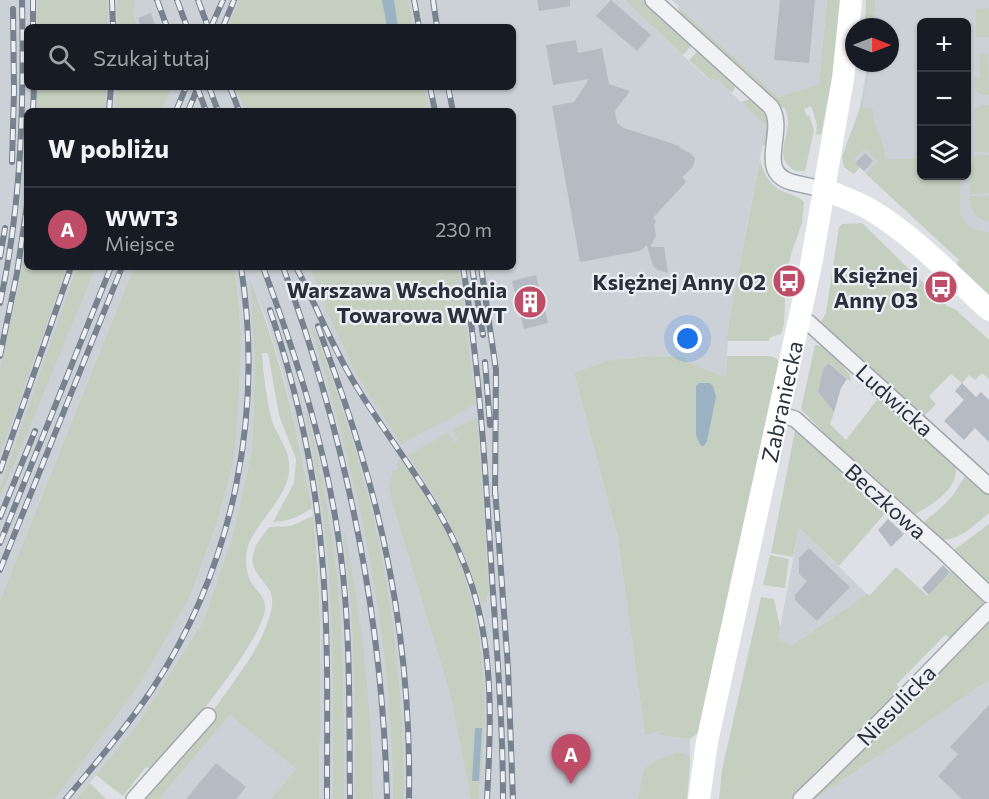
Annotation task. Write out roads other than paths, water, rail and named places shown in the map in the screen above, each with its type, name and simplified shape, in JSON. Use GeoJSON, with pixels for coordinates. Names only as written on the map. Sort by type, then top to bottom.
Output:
{"type":"FeatureCollection","features":[{"type":"Feature","properties":{"kind":"main road","name":"Zabraniecka"},"geometry":{"type":"LineString","coordinates":[[699,799],[707,742],[779,414],[824,189],[843,79],[851,0]]}},
{"type":"Feature","properties":{"kind":"main road"},"geometry":{"type":"LineString","coordinates":[[824,189],[857,187],[870,194],[911,228],[936,261],[989,310]]}},
{"type":"Feature","properties":{"kind":"street"},"geometry":{"type":"LineString","coordinates":[[653,0],[771,107],[777,119],[772,160],[778,172],[790,182],[824,189]]}},
{"type":"Feature","properties":{"kind":"street","name":"Ludwicka"},"geometry":{"type":"LineString","coordinates":[[799,319],[809,323],[989,486]]}},
{"type":"Feature","properties":{"kind":"street","name":"Beczkowa"},"geometry":{"type":"LineString","coordinates":[[779,414],[795,419],[989,595]]}},
{"type":"Feature","properties":{"kind":"street","name":"Niesulicka"},"geometry":{"type":"LineString","coordinates":[[801,799],[870,734],[989,610]]}},
{"type":"Feature","properties":{"kind":"street"},"geometry":{"type":"LineString","coordinates":[[134,799],[207,716]]}},
{"type":"Feature","properties":{"kind":"water"},"geometry":{"type":"Polygon","coordinates":[[[382,0],[394,0],[398,24],[386,24],[382,0]]]}},
{"type":"Feature","properties":{"kind":"water"},"geometry":{"type":"Polygon","coordinates":[[[699,383],[709,383],[713,386],[716,397],[704,446],[701,446],[696,435],[696,386],[699,383]]]}},
{"type":"Feature","properties":{"kind":"water"},"geometry":{"type":"Polygon","coordinates":[[[475,728],[482,728],[479,781],[472,781],[475,728]]]}},
{"type":"Feature","properties":{"kind":"railway"},"geometry":{"type":"LineString","coordinates":[[0,303],[13,228],[20,152],[22,0]]}},
{"type":"Feature","properties":{"kind":"railway"},"geometry":{"type":"LineString","coordinates":[[33,0],[33,24]]}},
{"type":"Feature","properties":{"kind":"railway"},"geometry":{"type":"LineString","coordinates":[[112,0],[113,24]]}},
{"type":"Feature","properties":{"kind":"railway"},"geometry":{"type":"LineString","coordinates":[[157,0],[166,24]]}},
{"type":"Feature","properties":{"kind":"railway"},"geometry":{"type":"LineString","coordinates":[[177,0],[186,24]]}},
{"type":"Feature","properties":{"kind":"railway"},"geometry":{"type":"LineString","coordinates":[[198,0],[207,24]]}},
{"type":"Feature","properties":{"kind":"railway"},"geometry":{"type":"LineString","coordinates":[[212,24],[223,0]]}},
{"type":"Feature","properties":{"kind":"railway"},"geometry":{"type":"LineString","coordinates":[[224,24],[234,0]]}},
{"type":"Feature","properties":{"kind":"railway"},"geometry":{"type":"LineString","coordinates":[[414,0],[418,24]]}},
{"type":"Feature","properties":{"kind":"railway"},"geometry":{"type":"LineString","coordinates":[[433,0],[437,24]]}},
{"type":"Feature","properties":{"kind":"railway"},"geometry":{"type":"LineString","coordinates":[[12,162],[13,9]]}},
{"type":"Feature","properties":{"kind":"railway"},"geometry":{"type":"LineString","coordinates":[[33,108],[34,90]]}},
{"type":"Feature","properties":{"kind":"railway"},"geometry":{"type":"LineString","coordinates":[[109,108],[111,90]]}},
{"type":"Feature","properties":{"kind":"railway"},"geometry":{"type":"LineString","coordinates":[[177,108],[185,90]]}},
{"type":"Feature","properties":{"kind":"railway"},"geometry":{"type":"LineString","coordinates":[[189,108],[197,90]]}},
{"type":"Feature","properties":{"kind":"railway"},"geometry":{"type":"LineString","coordinates":[[198,90],[205,108]]}},
{"type":"Feature","properties":{"kind":"railway"},"geometry":{"type":"LineString","coordinates":[[210,90],[217,108]]}},
{"type":"Feature","properties":{"kind":"railway"},"geometry":{"type":"LineString","coordinates":[[231,90],[238,108]]}},
{"type":"Feature","properties":{"kind":"railway"},"geometry":{"type":"LineString","coordinates":[[431,90],[434,108]]}},
{"type":"Feature","properties":{"kind":"railway"},"geometry":{"type":"LineString","coordinates":[[449,90],[452,108]]}},
{"type":"Feature","properties":{"kind":"railway"},"geometry":{"type":"LineString","coordinates":[[0,356],[24,225]]}},
{"type":"Feature","properties":{"kind":"railway"},"geometry":{"type":"LineString","coordinates":[[0,257],[5,228]]}},
{"type":"Feature","properties":{"kind":"railway"},"geometry":{"type":"LineString","coordinates":[[0,471],[70,270]]}},
{"type":"Feature","properties":{"kind":"railway"},"geometry":{"type":"LineString","coordinates":[[0,543],[110,270]]}},
{"type":"Feature","properties":{"kind":"railway"},"geometry":{"type":"LineString","coordinates":[[0,570],[121,270]]}},
{"type":"Feature","properties":{"kind":"railway"},"geometry":{"type":"LineString","coordinates":[[66,799],[122,731],[153,688],[181,641],[204,591],[223,539],[236,486],[245,431],[248,377],[247,322],[241,270]]}},
{"type":"Feature","properties":{"kind":"railway"},"geometry":{"type":"LineString","coordinates":[[264,270],[311,410],[336,520],[346,617],[350,799]]}},
{"type":"Feature","properties":{"kind":"railway"},"geometry":{"type":"LineString","coordinates":[[284,270],[325,397],[343,463],[357,529],[378,663],[387,799]]}},
{"type":"Feature","properties":{"kind":"railway"},"geometry":{"type":"LineString","coordinates":[[297,270],[349,374],[436,507],[462,558],[479,612],[487,665],[490,719],[487,799]]}},
{"type":"Feature","properties":{"kind":"railway"},"geometry":{"type":"LineString","coordinates":[[463,270],[484,451],[501,710],[503,799]]}},
{"type":"Feature","properties":{"kind":"railway"},"geometry":{"type":"LineString","coordinates":[[472,270],[483,335]]}},
{"type":"Feature","properties":{"kind":"railway"},"geometry":{"type":"LineString","coordinates":[[481,270],[496,370],[495,495]]}},
{"type":"Feature","properties":{"kind":"railway"},"geometry":{"type":"LineString","coordinates":[[270,310],[289,370],[304,431],[319,525],[327,647],[327,799]]}},
{"type":"Feature","properties":{"kind":"railway"},"geometry":{"type":"LineString","coordinates":[[318,326],[359,447],[391,577],[407,710],[409,799]]}},
{"type":"Feature","properties":{"kind":"railway"},"geometry":{"type":"LineString","coordinates":[[485,362],[490,425]]}},
{"type":"Feature","properties":{"kind":"railway"},"geometry":{"type":"LineString","coordinates":[[0,517],[35,431]]}},
{"type":"Feature","properties":{"kind":"railway"},"geometry":{"type":"LineString","coordinates":[[495,488],[508,668],[513,799]]}},
{"type":"Feature","properties":{"kind":"place","name":"Księżnej Anny 02"},"geometry":{"type":"Point","coordinates":[789,281]}},
{"type":"Feature","properties":{"kind":"place","name":"Księżnej Anny 03"},"geometry":{"type":"Point","coordinates":[941,287]}},
{"type":"Feature","properties":{"kind":"place","name":"Warszawa Wschodnia Towarowa WWT"},"geometry":{"type":"Point","coordinates":[530,302]}},
{"type":"Feature","properties":{"kind":"place","name":"WWT3"},"geometry":{"type":"Point","coordinates":[571,784]}}]}
